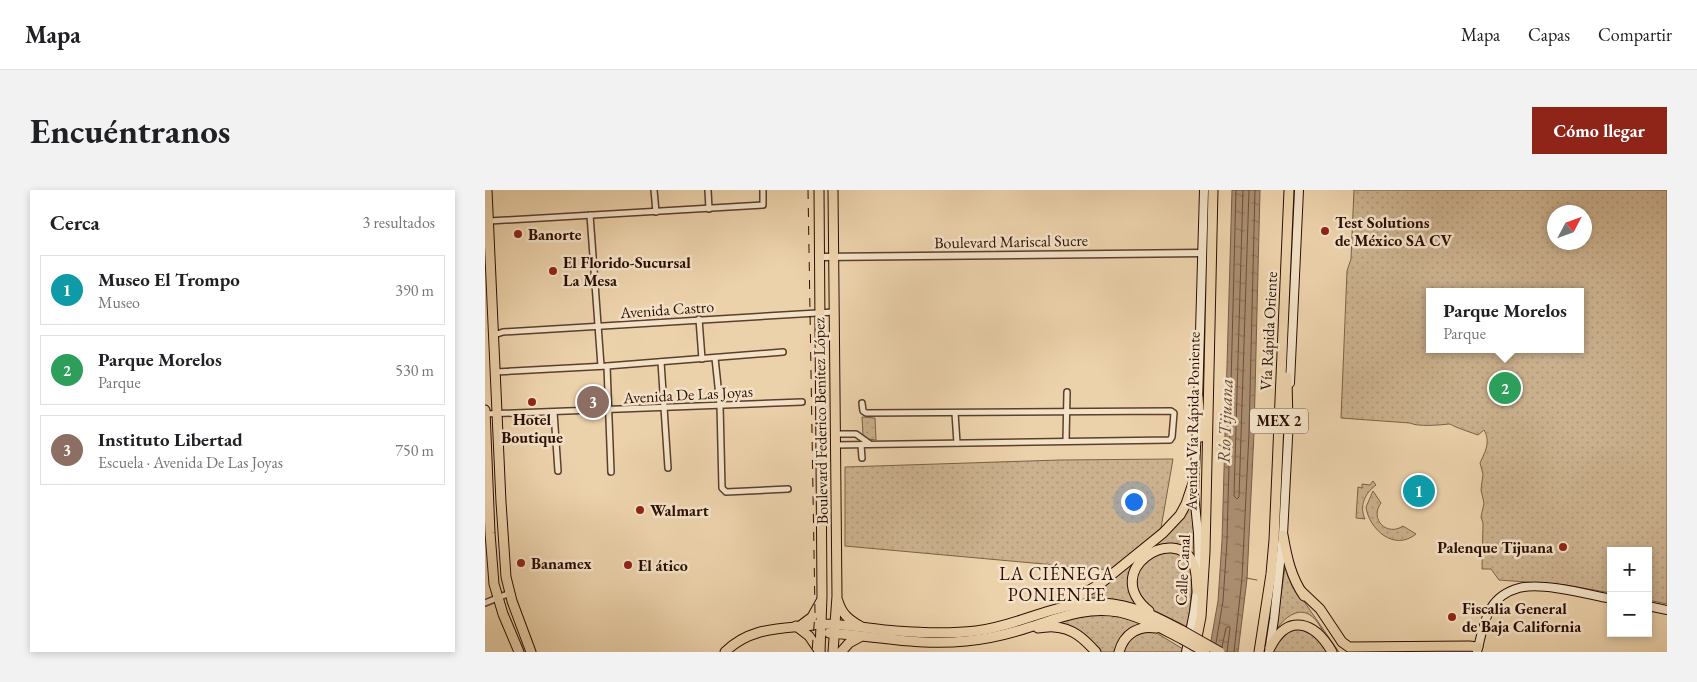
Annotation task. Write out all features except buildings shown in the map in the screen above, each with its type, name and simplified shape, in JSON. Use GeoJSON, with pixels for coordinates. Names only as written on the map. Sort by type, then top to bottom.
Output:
{"type":"FeatureCollection","features":[{"type":"Feature","properties":{"kind":"main road"},"geometry":{"type":"LineString","coordinates":[[487,190],[492,332],[496,372],[504,552],[509,593],[531,652]]}},
{"type":"Feature","properties":{"kind":"main road","name":"Boulevard Federico Benítez López"},"geometry":{"type":"LineString","coordinates":[[819,190],[823,596],[820,652]]}},
{"type":"Feature","properties":{"kind":"main road","name":"Boulevard Federico Benítez López"},"geometry":{"type":"LineString","coordinates":[[833,190],[837,596],[833,652]]}},
{"type":"Feature","properties":{"kind":"main road","name":"Calle Canal"},"geometry":{"type":"LineString","coordinates":[[1186,652],[1197,590],[1199,558],[1194,480],[1204,190]]}},
{"type":"Feature","properties":{"kind":"main road"},"geometry":{"type":"LineString","coordinates":[[1204,220],[1207,214],[1208,190]]}},
{"type":"Feature","properties":{"kind":"main road","name":"Avenida Vía Rápida Poniente"},"geometry":{"type":"LineString","coordinates":[[1194,652],[1203,593],[1213,190]]}},
{"type":"Feature","properties":{"kind":"main road","name":"Vía Rápida Oriente"},"geometry":{"type":"LineString","coordinates":[[1259,652],[1270,582],[1274,540],[1289,190]]}},
{"type":"Feature","properties":{"kind":"main road"},"geometry":{"type":"LineString","coordinates":[[1269,650],[1283,535],[1299,190]]}},
{"type":"Feature","properties":{"kind":"main road"},"geometry":{"type":"LineString","coordinates":[[1285,297],[1288,425]]}},
{"type":"Feature","properties":{"kind":"main road"},"geometry":{"type":"LineString","coordinates":[[1198,397],[1205,483]]}},
{"type":"Feature","properties":{"kind":"main road"},"geometry":{"type":"LineString","coordinates":[[485,410],[487,533],[497,597],[519,652]]}},
{"type":"Feature","properties":{"kind":"main road"},"geometry":{"type":"LineString","coordinates":[[725,652],[740,640],[753,633],[773,628],[800,626],[835,629],[862,627],[910,632],[954,632],[979,630],[1059,607],[1100,584],[1163,533],[1180,515],[1194,480]]}},
{"type":"Feature","properties":{"kind":"main road"},"geometry":{"type":"LineString","coordinates":[[1283,535],[1289,567],[1301,591],[1343,652]]}},
{"type":"Feature","properties":{"kind":"main road"},"geometry":{"type":"LineString","coordinates":[[1197,590],[1194,564],[1187,554],[1169,547],[1160,548],[1150,553],[1138,565],[1131,585],[1138,601],[1159,619],[1205,652]]}},
{"type":"Feature","properties":{"kind":"main road"},"geometry":{"type":"LineString","coordinates":[[1301,591],[1319,609],[1342,642],[1349,647],[1470,646],[1477,650],[1491,608],[1503,596],[1514,590],[1526,587],[1547,588],[1607,598]]}},
{"type":"Feature","properties":{"kind":"main road"},"geometry":{"type":"LineString","coordinates":[[800,626],[815,613],[823,596]]}},
{"type":"Feature","properties":{"kind":"main road"},"geometry":{"type":"LineString","coordinates":[[837,596],[840,607],[847,618],[862,627]]}},
{"type":"Feature","properties":{"kind":"main road"},"geometry":{"type":"LineString","coordinates":[[1059,607],[1099,603],[1112,604],[1139,609],[1159,619]]}},
{"type":"Feature","properties":{"kind":"main road"},"geometry":{"type":"LineString","coordinates":[[1652,607],[1667,610]]}},
{"type":"Feature","properties":{"kind":"main road"},"geometry":{"type":"LineString","coordinates":[[835,629],[860,636],[908,642],[946,643],[982,639],[1027,628],[1077,612],[1105,611],[1132,616],[1164,630]]}},
{"type":"Feature","properties":{"kind":"main road"},"geometry":{"type":"LineString","coordinates":[[1269,650],[1280,631],[1290,626],[1298,625],[1306,626],[1316,631],[1332,652]]}},
{"type":"Feature","properties":{"kind":"main road"},"geometry":{"type":"LineString","coordinates":[[800,626],[820,652]]}},
{"type":"Feature","properties":{"kind":"main road"},"geometry":{"type":"LineString","coordinates":[[1027,628],[1053,626],[1071,630],[1096,652]]}},
{"type":"Feature","properties":{"kind":"main road"},"geometry":{"type":"LineString","coordinates":[[1119,652],[1125,639],[1134,631],[1145,627],[1183,635],[1221,652]]}},
{"type":"Feature","properties":{"kind":"main road"},"geometry":{"type":"LineString","coordinates":[[841,652],[849,643],[860,636]]}},
{"type":"Feature","properties":{"kind":"main road"},"geometry":{"type":"LineString","coordinates":[[1366,652],[1380,648],[1451,652]]}},
{"type":"Feature","properties":{"kind":"street"},"geometry":{"type":"LineString","coordinates":[[654,190],[656,212]]}},
{"type":"Feature","properties":{"kind":"street"},"geometry":{"type":"LineString","coordinates":[[708,190],[709,209]]}},
{"type":"Feature","properties":{"kind":"street"},"geometry":{"type":"LineString","coordinates":[[489,221],[763,205],[763,190]]}},
{"type":"Feature","properties":{"kind":"street"},"geometry":{"type":"LineString","coordinates":[[590,215],[599,326],[609,410],[611,472]]}},
{"type":"Feature","properties":{"kind":"street","name":"Boulevard Mariscal Sucre"},"geometry":{"type":"LineString","coordinates":[[820,257],[1201,253]]}},
{"type":"Feature","properties":{"kind":"street","name":"Avenida Castro"},"geometry":{"type":"LineString","coordinates":[[492,332],[834,312]]}},
{"type":"Feature","properties":{"kind":"street"},"geometry":{"type":"LineString","coordinates":[[699,319],[702,359]]}},
{"type":"Feature","properties":{"kind":"street"},"geometry":{"type":"LineString","coordinates":[[496,372],[604,366],[783,352]]}},
{"type":"Feature","properties":{"kind":"street"},"geometry":{"type":"LineString","coordinates":[[715,358],[720,404],[722,488],[726,492],[788,489]]}},
{"type":"Feature","properties":{"kind":"street"},"geometry":{"type":"LineString","coordinates":[[661,362],[668,468]]}},
{"type":"Feature","properties":{"kind":"street"},"geometry":{"type":"LineString","coordinates":[[1066,441],[1067,392]]}},
{"type":"Feature","properties":{"kind":"street","name":"Avenida De Las Joyas"},"geometry":{"type":"LineString","coordinates":[[485,414],[802,402]]}},
{"type":"Feature","properties":{"kind":"street"},"geometry":{"type":"LineString","coordinates":[[835,445],[1170,440],[1172,437],[1174,413],[1171,411],[866,413],[863,411],[862,403]]}},
{"type":"Feature","properties":{"kind":"street"},"geometry":{"type":"LineString","coordinates":[[554,412],[558,471]]}},
{"type":"Feature","properties":{"kind":"street"},"geometry":{"type":"LineString","coordinates":[[955,412],[957,444]]}},
{"type":"Feature","properties":{"kind":"street"},"geometry":{"type":"LineString","coordinates":[[835,434],[856,434],[870,444]]}},
{"type":"Feature","properties":{"kind":"street"},"geometry":{"type":"LineString","coordinates":[[861,444],[862,458]]}},
{"type":"Feature","properties":{"kind":"street"},"geometry":{"type":"LineString","coordinates":[[486,450],[498,449]]}},
{"type":"Feature","properties":{"kind":"street"},"geometry":{"type":"LineString","coordinates":[[485,602],[509,593]]}},
{"type":"Feature","properties":{"kind":"shaded area"},"geometry":{"type":"Polygon","coordinates":[[[1354,190],[1667,190],[1667,604],[1652,601],[1652,547],[1607,547],[1607,592],[1566,585],[1499,580],[1491,569],[1482,569],[1483,523],[1481,517],[1484,503],[1481,490],[1483,474],[1480,463],[1487,443],[1484,430],[1478,435],[1450,424],[1423,425],[1341,418],[1347,271],[1351,259],[1354,190]]]}},
{"type":"Feature","properties":{"kind":"shaded area"},"geometry":{"type":"Polygon","coordinates":[[[862,417],[875,418],[876,440],[863,436],[862,417]]]}},
{"type":"Feature","properties":{"kind":"shaded area"},"geometry":{"type":"Polygon","coordinates":[[[1173,459],[1161,528],[1110,570],[845,546],[845,467],[1060,460],[1173,459]]]}},
{"type":"Feature","properties":{"kind":"shaded area"},"geometry":{"type":"Polygon","coordinates":[[[1373,481],[1376,485],[1364,500],[1363,514],[1365,519],[1356,518],[1358,487],[1362,488],[1362,484],[1370,485],[1373,481]]]}},
{"type":"Feature","properties":{"kind":"shaded area"},"geometry":{"type":"Polygon","coordinates":[[[1373,491],[1381,503],[1377,515],[1381,525],[1391,529],[1403,526],[1416,534],[1408,539],[1399,540],[1384,536],[1377,530],[1368,515],[1366,507],[1373,491]]]}},
{"type":"Feature","properties":{"kind":"shaded area"},"geometry":{"type":"Polygon","coordinates":[[[1192,502],[1195,558],[1188,627],[1155,611],[1135,605],[1080,599],[1183,516],[1192,502]]]}},
{"type":"Feature","properties":{"kind":"shaded area"},"geometry":{"type":"Polygon","coordinates":[[[1285,567],[1294,587],[1339,652],[1334,652],[1318,623],[1307,613],[1301,612],[1290,615],[1276,630],[1285,567]]]}},
{"type":"Feature","properties":{"kind":"shaded area"},"geometry":{"type":"Polygon","coordinates":[[[1090,615],[1115,615],[1140,623],[1183,649],[1182,652],[1099,652],[1081,633],[1043,625],[1090,615]]]}},
{"type":"Feature","properties":{"kind":"shaded area"},"geometry":{"type":"Polygon","coordinates":[[[1290,628],[1307,629],[1332,652],[1272,652],[1278,637],[1290,628]]]}},
{"type":"Feature","properties":{"kind":"water"},"geometry":{"type":"Polygon","coordinates":[[[1232,190],[1260,190],[1254,433],[1247,579],[1238,652],[1209,652],[1218,601],[1222,541],[1232,190]]]}},
{"type":"Feature","properties":{"kind":"waterway"},"geometry":{"type":"LineString","coordinates":[[1246,578],[1257,580]]}},
{"type":"Feature","properties":{"kind":"railway"},"geometry":{"type":"LineString","coordinates":[[808,190],[815,613],[812,652]]}},
{"type":"Feature","properties":{"kind":"place","name":"Test Solutions de México SA CV"},"geometry":{"type":"Point","coordinates":[1325,231]}},
{"type":"Feature","properties":{"kind":"place","name":"Banorte"},"geometry":{"type":"Point","coordinates":[518,234]}},
{"type":"Feature","properties":{"kind":"place","name":"El Florido-Sucursal La Mesa"},"geometry":{"type":"Point","coordinates":[553,271]}},
{"type":"Feature","properties":{"kind":"place","name":"Parque Morelos"},"geometry":{"type":"Point","coordinates":[1505,388]}},
{"type":"Feature","properties":{"kind":"place","name":"Hotel Boutique"},"geometry":{"type":"Point","coordinates":[532,402]}},
{"type":"Feature","properties":{"kind":"place","name":"Instituto Libertad"},"geometry":{"type":"Point","coordinates":[593,402]}},
{"type":"Feature","properties":{"kind":"place","name":"Museo El Trompo"},"geometry":{"type":"Point","coordinates":[1419,491]}},
{"type":"Feature","properties":{"kind":"place","name":"Walmart"},"geometry":{"type":"Point","coordinates":[640,510]}},
{"type":"Feature","properties":{"kind":"place","name":"Palenque Tijuana"},"geometry":{"type":"Point","coordinates":[1563,547]}},
{"type":"Feature","properties":{"kind":"place","name":"Banamex"},"geometry":{"type":"Point","coordinates":[521,563]}},
{"type":"Feature","properties":{"kind":"place","name":"El ático"},"geometry":{"type":"Point","coordinates":[628,565]}},
{"type":"Feature","properties":{"kind":"place","name":"Fiscalia General de Baja California"},"geometry":{"type":"Point","coordinates":[1452,617]}},
{"type":"Feature","properties":{"kind":"district","name":"LA CIÉNEGA PONIENTE"},"geometry":{"type":"Point","coordinates":[1057,584]}},
{"type":"Feature","properties":{"kind":"water label","name":"Río Tijuana"},"geometry":{"type":"Point","coordinates":[1225,421]}}]}
